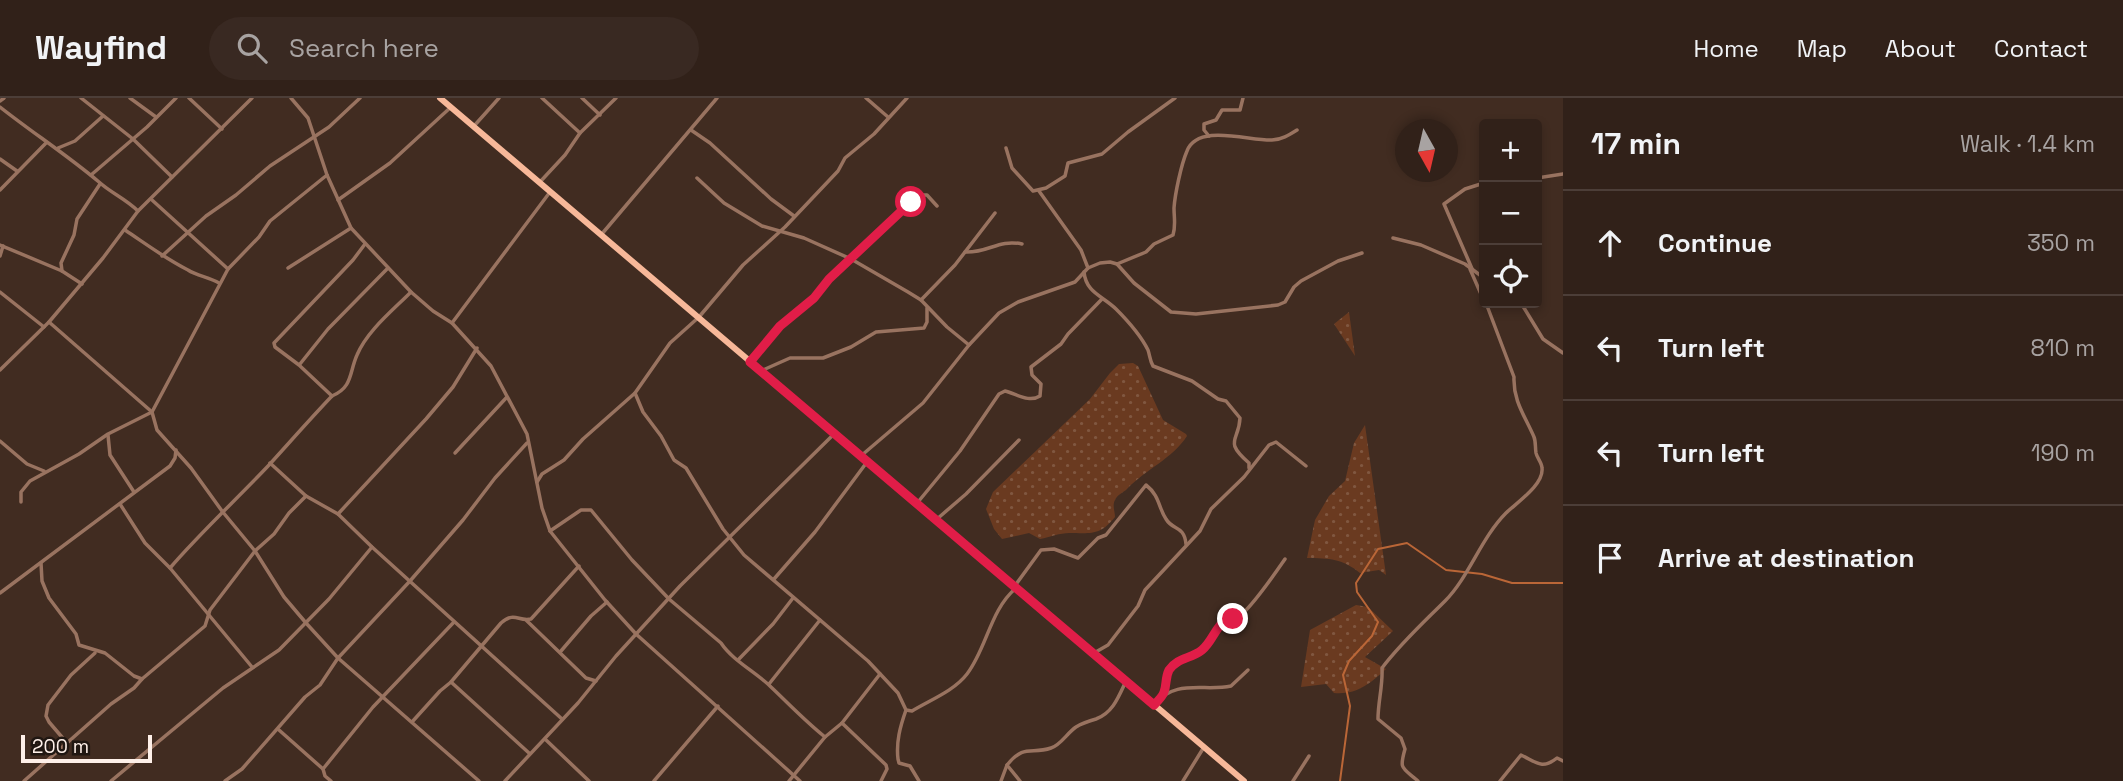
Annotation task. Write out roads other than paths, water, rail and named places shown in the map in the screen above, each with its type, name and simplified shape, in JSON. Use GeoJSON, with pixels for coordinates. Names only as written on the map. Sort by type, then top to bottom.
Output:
{"type":"FeatureCollection","features":[{"type":"Feature","properties":{"kind":"main road"},"geometry":{"type":"LineString","coordinates":[[440,98],[1244,781]]}},
{"type":"Feature","properties":{"kind":"street"},"geometry":{"type":"LineString","coordinates":[[81,98],[133,139],[172,178]]}},
{"type":"Feature","properties":{"kind":"street"},"geometry":{"type":"LineString","coordinates":[[130,98],[156,117]]}},
{"type":"Feature","properties":{"kind":"street"},"geometry":{"type":"LineString","coordinates":[[91,174],[176,98]]}},
{"type":"Feature","properties":{"kind":"street"},"geometry":{"type":"LineString","coordinates":[[189,98],[222,128]]}},
{"type":"Feature","properties":{"kind":"street"},"geometry":{"type":"LineString","coordinates":[[0,370],[49,322],[82,284],[138,211],[252,98]]}},
{"type":"Feature","properties":{"kind":"street"},"geometry":{"type":"LineString","coordinates":[[291,98],[308,118],[327,175],[351,228],[411,292],[452,323],[491,366],[522,422],[550,531],[636,634],[800,781]]}},
{"type":"Feature","properties":{"kind":"street"},"geometry":{"type":"LineString","coordinates":[[162,256],[186,233],[270,166],[329,127],[360,98]]}},
{"type":"Feature","properties":{"kind":"street"},"geometry":{"type":"LineString","coordinates":[[474,126],[499,98]]}},
{"type":"Feature","properties":{"kind":"street"},"geometry":{"type":"LineString","coordinates":[[542,98],[580,133]]}},
{"type":"Feature","properties":{"kind":"street"},"geometry":{"type":"LineString","coordinates":[[582,98],[600,116]]}},
{"type":"Feature","properties":{"kind":"street"},"geometry":{"type":"LineString","coordinates":[[539,183],[565,155],[580,133],[616,98]]}},
{"type":"Feature","properties":{"kind":"street"},"geometry":{"type":"LineString","coordinates":[[601,235],[717,98]]}},
{"type":"Feature","properties":{"kind":"street"},"geometry":{"type":"LineString","coordinates":[[866,98],[888,117]]}},
{"type":"Feature","properties":{"kind":"street"},"geometry":{"type":"LineString","coordinates":[[537,484],[542,474],[564,460],[583,439],[635,393],[670,343],[699,317],[743,265],[780,232],[838,171],[845,158],[874,134],[907,98]]}},
{"type":"Feature","properties":{"kind":"street"},"geometry":{"type":"LineString","coordinates":[[1006,148],[1012,169],[1033,191],[1039,191],[1065,176],[1068,163],[1102,154],[1175,98]]}},
{"type":"Feature","properties":{"kind":"street"},"geometry":{"type":"LineString","coordinates":[[1209,136],[1204,130],[1204,124],[1216,120],[1222,110],[1240,110],[1243,98]]}},
{"type":"Feature","properties":{"kind":"street"},"geometry":{"type":"LineString","coordinates":[[0,107],[46,143],[58,148],[100,184],[127,200],[138,211]]}},
{"type":"Feature","properties":{"kind":"street"},"geometry":{"type":"LineString","coordinates":[[338,200],[390,163],[451,107]]}},
{"type":"Feature","properties":{"kind":"street"},"geometry":{"type":"LineString","coordinates":[[58,148],[75,141],[103,116]]}},
{"type":"Feature","properties":{"kind":"street"},"geometry":{"type":"LineString","coordinates":[[690,130],[710,143],[762,192],[794,216]]}},
{"type":"Feature","properties":{"kind":"street"},"geometry":{"type":"LineString","coordinates":[[861,456],[923,403],[969,345],[1006,307],[1076,282],[1086,270],[1105,262],[1117,264],[1173,235],[1176,226],[1174,205],[1186,152],[1196,139],[1209,136],[1272,140],[1297,130]]}},
{"type":"Feature","properties":{"kind":"street"},"geometry":{"type":"LineString","coordinates":[[0,190],[46,143]]}},
{"type":"Feature","properties":{"kind":"street"},"geometry":{"type":"LineString","coordinates":[[0,159],[17,171]]}},
{"type":"Feature","properties":{"kind":"street"},"geometry":{"type":"LineString","coordinates":[[1542,177],[1563,174]]}},
{"type":"Feature","properties":{"kind":"street"},"geometry":{"type":"LineString","coordinates":[[21,502],[21,492],[25,486],[45,472],[79,454],[107,434],[152,412],[228,269],[259,237],[270,221],[327,175]]}},
{"type":"Feature","properties":{"kind":"street"},"geometry":{"type":"LineString","coordinates":[[697,178],[724,203],[762,226],[804,238],[851,259],[921,300],[969,345]]}},
{"type":"Feature","properties":{"kind":"street"},"geometry":{"type":"LineString","coordinates":[[62,271],[61,264],[74,235],[76,219],[100,184]]}},
{"type":"Feature","properties":{"kind":"street"},"geometry":{"type":"LineString","coordinates":[[1479,185],[1465,190],[1444,204],[1479,288]]}},
{"type":"Feature","properties":{"kind":"street"},"geometry":{"type":"LineString","coordinates":[[1039,191],[1081,250],[1086,284],[1115,308],[1148,351],[1153,366],[1192,381],[1218,399],[1227,401],[1240,418],[1234,441],[1240,455],[1249,463],[1250,470]]}},
{"type":"Feature","properties":{"kind":"street"},"geometry":{"type":"LineString","coordinates":[[452,323],[550,192]]}},
{"type":"Feature","properties":{"kind":"street"},"geometry":{"type":"LineString","coordinates":[[750,362],[780,326],[814,298],[829,279],[918,195],[927,195],[937,206]]}},
{"type":"Feature","properties":{"kind":"street"},"geometry":{"type":"LineString","coordinates":[[152,199],[228,269]]}},
{"type":"Feature","properties":{"kind":"street"},"geometry":{"type":"LineString","coordinates":[[921,300],[965,252],[995,213]]}},
{"type":"Feature","properties":{"kind":"street"},"geometry":{"type":"LineString","coordinates":[[288,268],[351,228]]}},
{"type":"Feature","properties":{"kind":"street"},"geometry":{"type":"LineString","coordinates":[[125,230],[192,273],[205,275],[219,283]]}},
{"type":"Feature","properties":{"kind":"street"},"geometry":{"type":"LineString","coordinates":[[1394,238],[1421,245],[1479,275]]}},
{"type":"Feature","properties":{"kind":"street"},"geometry":{"type":"LineString","coordinates":[[965,252],[987,250],[1008,241],[1022,244]]}},
{"type":"Feature","properties":{"kind":"street"},"geometry":{"type":"LineString","coordinates":[[332,396],[275,347],[276,339],[353,260],[365,244]]}},
{"type":"Feature","properties":{"kind":"street"},"geometry":{"type":"LineString","coordinates":[[0,256],[1,245],[62,271],[82,284]]}},
{"type":"Feature","properties":{"kind":"street"},"geometry":{"type":"LineString","coordinates":[[1117,264],[1171,313],[1196,314],[1279,305],[1285,302],[1301,281],[1338,261],[1362,253]]}},
{"type":"Feature","properties":{"kind":"street"},"geometry":{"type":"LineString","coordinates":[[299,365],[328,329],[388,268]]}},
{"type":"Feature","properties":{"kind":"street"},"geometry":{"type":"LineString","coordinates":[[0,292],[44,327]]}},
{"type":"Feature","properties":{"kind":"street"},"geometry":{"type":"LineString","coordinates":[[170,568],[332,396],[340,393],[347,384],[361,345],[411,292]]}},
{"type":"Feature","properties":{"kind":"street"},"geometry":{"type":"LineString","coordinates":[[916,504],[960,451],[999,394],[1005,391],[1028,399],[1040,396],[1041,384],[1032,375],[1031,367],[1061,344],[1102,299]]}},
{"type":"Feature","properties":{"kind":"street"},"geometry":{"type":"LineString","coordinates":[[761,371],[790,358],[823,358],[851,347],[876,332],[924,328],[927,308]]}},
{"type":"Feature","properties":{"kind":"street"},"geometry":{"type":"LineString","coordinates":[[1418,781],[1401,766],[1405,749],[1401,738],[1378,719],[1382,668],[1417,627],[1446,601],[1494,527],[1506,512],[1528,495],[1542,468],[1536,453],[1535,439],[1513,390],[1514,377],[1487,308]]}},
{"type":"Feature","properties":{"kind":"street"},"geometry":{"type":"LineString","coordinates":[[1524,308],[1543,339],[1563,353]]}},
{"type":"Feature","properties":{"kind":"street"},"geometry":{"type":"LineString","coordinates":[[49,322],[152,412],[157,430],[176,450],[255,551],[284,597],[338,658],[478,781]]}},
{"type":"Feature","properties":{"kind":"street"},"geometry":{"type":"LineString","coordinates":[[338,514],[453,387],[477,348]]}},
{"type":"Feature","properties":{"kind":"street"},"geometry":{"type":"LineString","coordinates":[[635,393],[643,412],[661,436],[674,460],[686,468],[723,529],[744,555],[774,579],[898,693],[906,710],[897,735],[898,759],[899,763],[911,766],[919,781]]}},
{"type":"Feature","properties":{"kind":"street"},"geometry":{"type":"LineString","coordinates":[[455,453],[507,397]]}},
{"type":"Feature","properties":{"kind":"street"},"geometry":{"type":"LineString","coordinates":[[505,781],[669,599],[835,433]]}},
{"type":"Feature","properties":{"kind":"street"},"geometry":{"type":"LineString","coordinates":[[107,434],[110,454],[134,492]]}},
{"type":"Feature","properties":{"kind":"street"},"geometry":{"type":"LineString","coordinates":[[936,520],[966,494],[1018,440]]}},
{"type":"Feature","properties":{"kind":"street"},"geometry":{"type":"LineString","coordinates":[[0,441],[27,464],[45,472]]}},
{"type":"Feature","properties":{"kind":"street"},"geometry":{"type":"LineString","coordinates":[[225,781],[242,769],[279,730],[305,697],[320,685],[338,658],[410,581],[528,442]]}},
{"type":"Feature","properties":{"kind":"street"},"geometry":{"type":"LineString","coordinates":[[1092,654],[1108,645],[1138,606],[1145,590],[1200,531],[1210,509],[1250,470],[1272,442],[1286,448],[1306,466]]}},
{"type":"Feature","properties":{"kind":"street"},"geometry":{"type":"LineString","coordinates":[[0,593],[170,466],[176,450]]}},
{"type":"Feature","properties":{"kind":"street"},"geometry":{"type":"LineString","coordinates":[[774,579],[815,532],[867,462]]}},
{"type":"Feature","properties":{"kind":"street"},"geometry":{"type":"LineString","coordinates":[[270,463],[306,496],[338,514],[562,719]]}},
{"type":"Feature","properties":{"kind":"street"},"geometry":{"type":"LineString","coordinates":[[906,710],[912,711],[962,679],[972,666],[1001,607],[1041,550],[1054,549],[1078,558],[1098,538],[1106,534],[1146,485],[1162,505],[1165,519],[1182,530],[1186,544]]}},
{"type":"Feature","properties":{"kind":"street"},"geometry":{"type":"LineString","coordinates":[[24,781],[205,625],[209,614],[255,551],[274,534],[306,496]]}},
{"type":"Feature","properties":{"kind":"street"},"geometry":{"type":"LineString","coordinates":[[120,504],[145,542],[252,667]]}},
{"type":"Feature","properties":{"kind":"street"},"geometry":{"type":"LineString","coordinates":[[550,531],[581,510],[591,510],[632,560],[669,599],[721,643],[727,652],[751,673],[769,684],[793,711],[825,737]]}},
{"type":"Feature","properties":{"kind":"street"},"geometry":{"type":"LineString","coordinates":[[111,781],[252,667],[273,655],[306,623],[372,547]]}},
{"type":"Feature","properties":{"kind":"street"},"geometry":{"type":"LineString","coordinates":[[1164,694],[1166,677],[1171,668],[1180,659],[1201,651],[1218,625],[1226,619],[1237,618],[1285,559]]}},
{"type":"Feature","properties":{"kind":"street"},"geometry":{"type":"LineString","coordinates":[[40,562],[42,580],[49,598],[76,634],[79,645],[105,653],[134,676],[142,679]]}},
{"type":"Feature","properties":{"kind":"street"},"geometry":{"type":"LineString","coordinates":[[526,620],[534,615],[579,566]]}},
{"type":"Feature","properties":{"kind":"street"},"geometry":{"type":"LineString","coordinates":[[738,659],[773,624],[793,598]]}},
{"type":"Feature","properties":{"kind":"street"},"geometry":{"type":"LineString","coordinates":[[561,651],[607,602]]}},
{"type":"Feature","properties":{"kind":"street"},"geometry":{"type":"LineString","coordinates":[[412,722],[507,618],[515,616],[526,620],[586,678],[596,681]]}},
{"type":"Feature","properties":{"kind":"street"},"geometry":{"type":"LineString","coordinates":[[323,769],[383,697],[454,621]]}},
{"type":"Feature","properties":{"kind":"street"},"geometry":{"type":"LineString","coordinates":[[769,684],[820,621]]}},
{"type":"Feature","properties":{"kind":"street"},"geometry":{"type":"LineString","coordinates":[[67,743],[49,722],[48,705],[71,675],[86,663],[90,656],[99,652]]}},
{"type":"Feature","properties":{"kind":"street"},"geometry":{"type":"LineString","coordinates":[[1154,705],[1164,694],[1189,688],[1231,686],[1248,670]]}},
{"type":"Feature","properties":{"kind":"street"},"geometry":{"type":"LineString","coordinates":[[789,781],[825,737],[842,723],[880,674]]}},
{"type":"Feature","properties":{"kind":"street"},"geometry":{"type":"LineString","coordinates":[[1001,781],[1007,765],[1021,752],[1055,747],[1080,724],[1104,716],[1110,711],[1126,681]]}},
{"type":"Feature","properties":{"kind":"street"},"geometry":{"type":"LineString","coordinates":[[451,682],[529,753]]}},
{"type":"Feature","properties":{"kind":"street"},"geometry":{"type":"LineString","coordinates":[[654,781],[718,706]]}},
{"type":"Feature","properties":{"kind":"street"},"geometry":{"type":"LineString","coordinates":[[842,723],[886,765],[887,769],[881,781]]}},
{"type":"Feature","properties":{"kind":"street"},"geometry":{"type":"LineString","coordinates":[[279,730],[323,769],[325,776],[331,781]]}},
{"type":"Feature","properties":{"kind":"street"},"geometry":{"type":"LineString","coordinates":[[544,739],[589,781]]}},
{"type":"Feature","properties":{"kind":"street"},"geometry":{"type":"LineString","coordinates":[[1183,781],[1204,747]]}},
{"type":"Feature","properties":{"kind":"street"},"geometry":{"type":"LineString","coordinates":[[1500,781],[1521,755],[1543,765],[1548,765],[1557,758],[1563,761]]}},
{"type":"Feature","properties":{"kind":"street"},"geometry":{"type":"LineString","coordinates":[[1293,781],[1309,756]]}},
{"type":"Feature","properties":{"kind":"street"},"geometry":{"type":"LineString","coordinates":[[1007,765],[1020,781]]}},
{"type":"Feature","properties":{"kind":"waterway"},"geometry":{"type":"LineString","coordinates":[[1340,781],[1350,706],[1343,675],[1349,661],[1372,636],[1378,622],[1357,592],[1356,583],[1378,549],[1407,543],[1446,570],[1482,574],[1512,583],[1563,583]]}}]}
